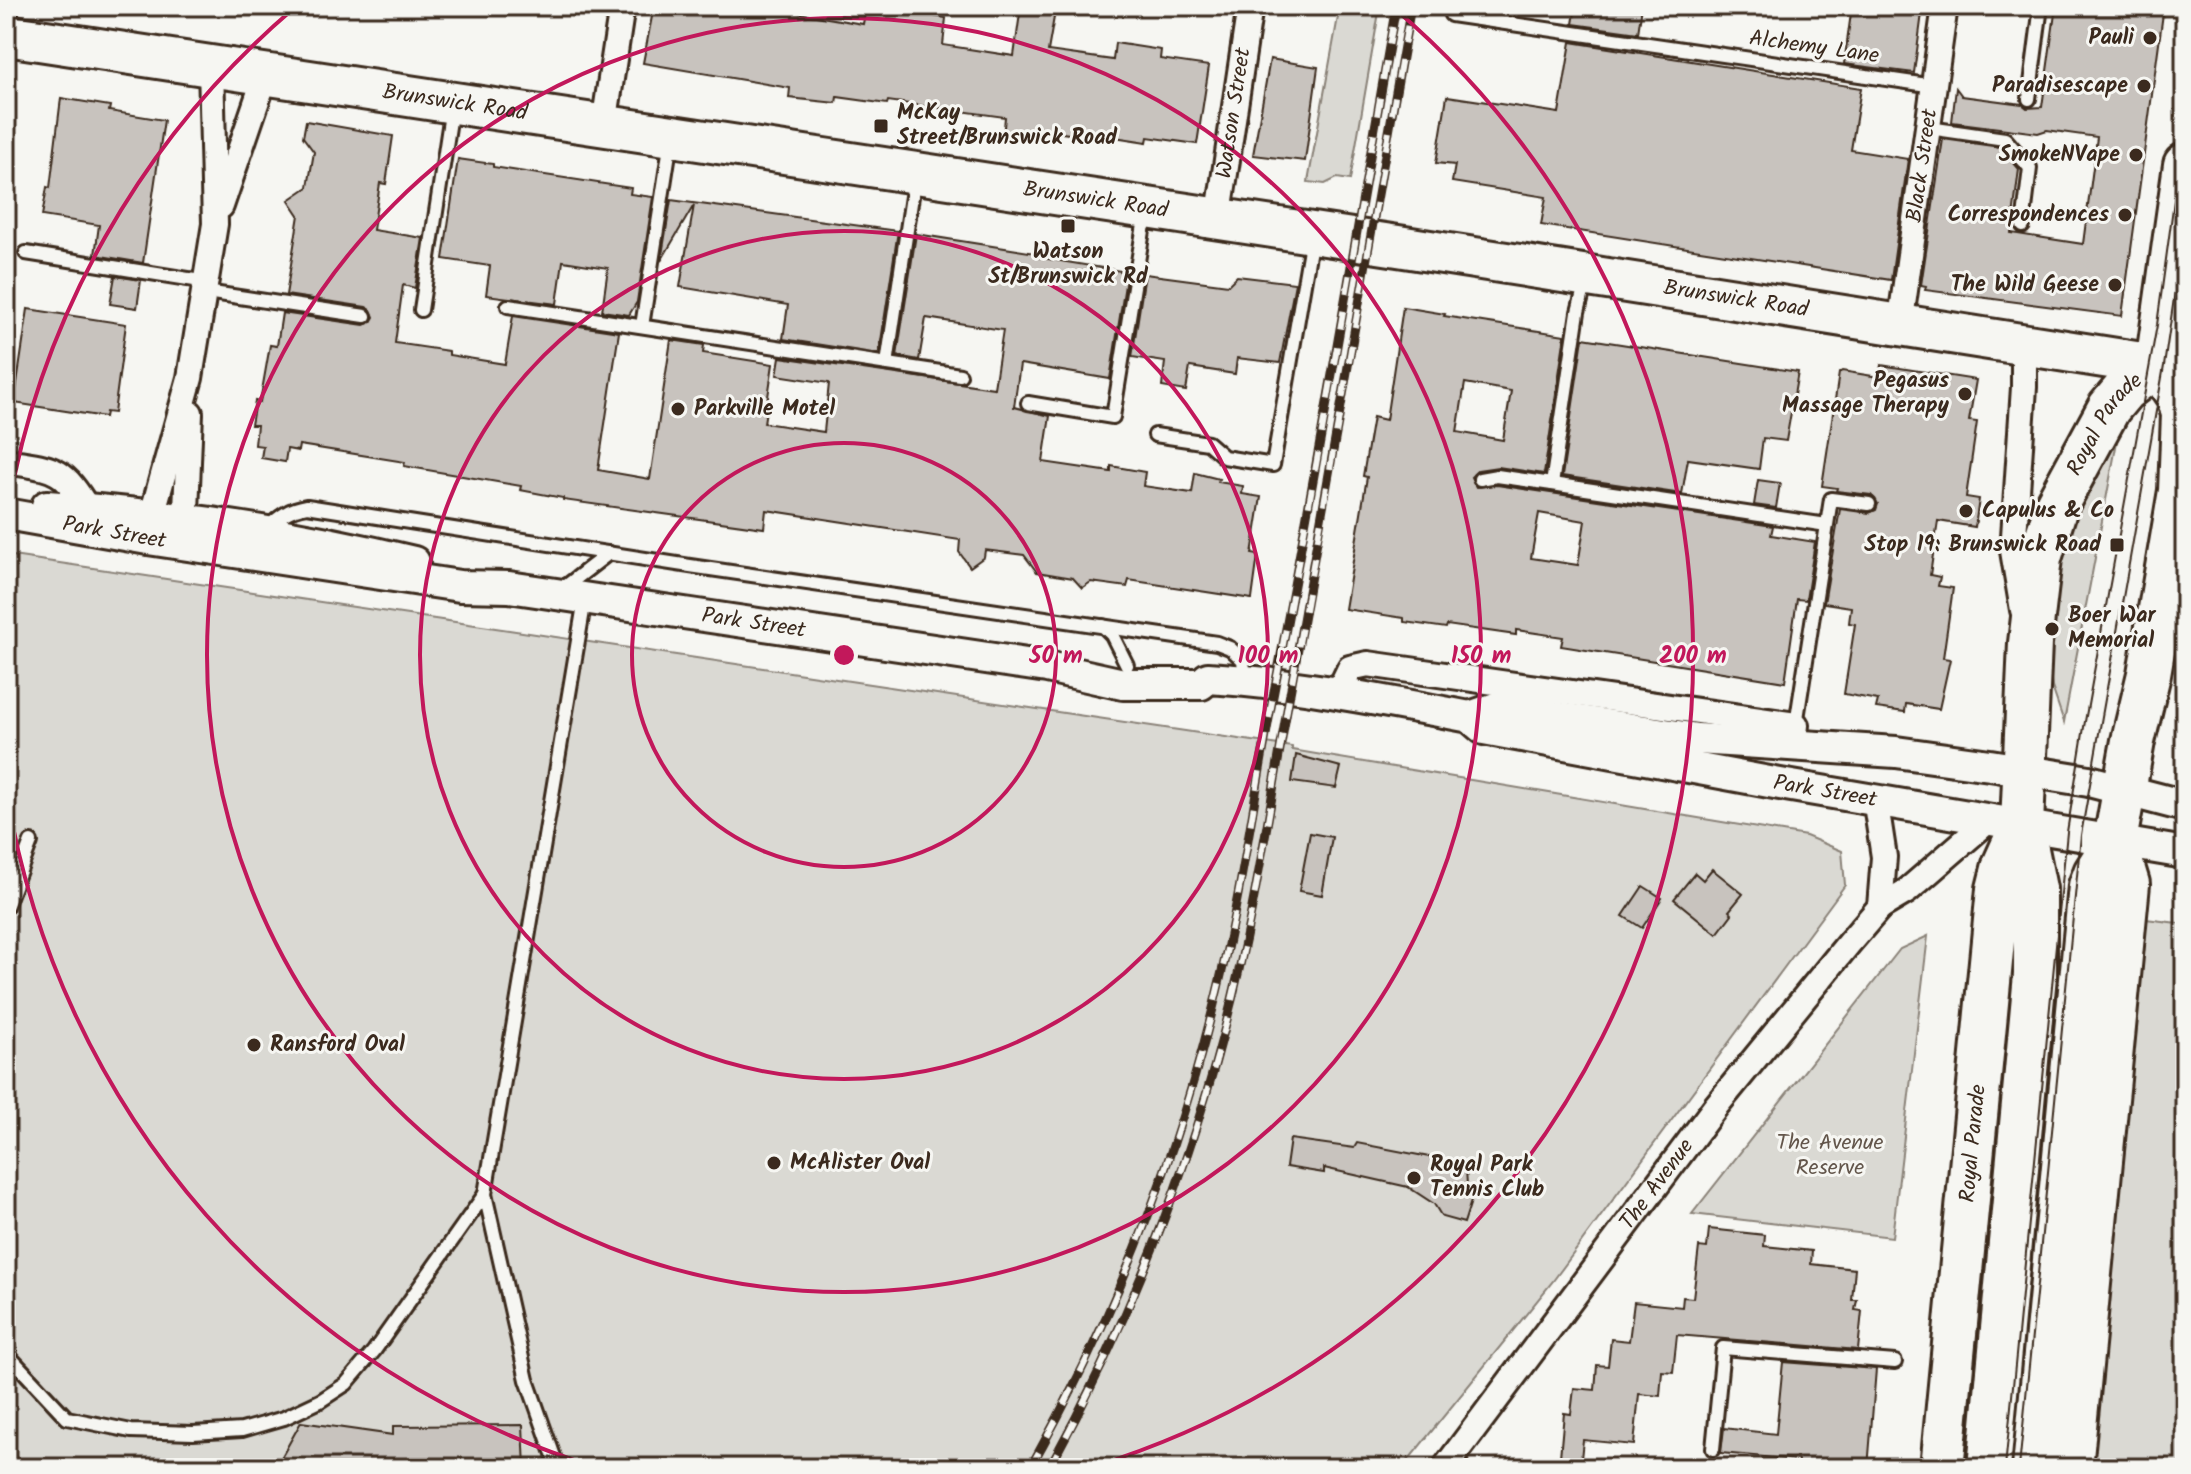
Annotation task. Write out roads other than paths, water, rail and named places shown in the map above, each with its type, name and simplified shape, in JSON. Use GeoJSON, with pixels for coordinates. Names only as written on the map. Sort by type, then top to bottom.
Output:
{"type":"FeatureCollection","features":[{"type":"Feature","properties":{"kind":"highway"},"geometry":{"type":"LineString","coordinates":[[2171,367],[2185,165]]}},
{"type":"Feature","properties":{"kind":"highway","name":"Royal Parade"},"geometry":{"type":"LineString","coordinates":[[1942,1468],[2006,822],[2026,770],[2030,643],[2040,558],[2057,504],[2109,408],[2124,390],[2171,367],[2183,414],[2181,476],[2149,674],[2115,841],[2090,886],[2074,1251],[2071,1468]]}},
{"type":"Feature","properties":{"kind":"highway","name":"Royal Parade"},"geometry":{"type":"LineString","coordinates":[[1989,1468],[2035,975],[2035,889],[2006,822]]}},
{"type":"Feature","properties":{"kind":"highway"},"geometry":{"type":"LineString","coordinates":[[1964,1238],[2011,1244]]}},
{"type":"Feature","properties":{"kind":"highway","name":"Royal Parade"},"geometry":{"type":"LineString","coordinates":[[2034,1468],[2074,1251]]}},
{"type":"Feature","properties":{"kind":"main road","name":"Brunswick Road"},"geometry":{"type":"LineString","coordinates":[[6,35],[2171,367]]}},
{"type":"Feature","properties":{"kind":"street"},"geometry":{"type":"LineString","coordinates":[[604,125],[622,6]]}},
{"type":"Feature","properties":{"kind":"street","name":"Watson Street"},"geometry":{"type":"LineString","coordinates":[[1218,220],[1250,6]]}},
{"type":"Feature","properties":{"kind":"street","name":"Black Street"},"geometry":{"type":"LineString","coordinates":[[1900,326],[1945,6]]}},
{"type":"Feature","properties":{"kind":"street"},"geometry":{"type":"LineString","coordinates":[[150,527],[190,378],[215,224],[211,66]]}},
{"type":"Feature","properties":{"kind":"street"},"geometry":{"type":"LineString","coordinates":[[215,224],[266,74]]}},
{"type":"Feature","properties":{"kind":"street","name":"Royal Parade"},"geometry":{"type":"LineString","coordinates":[[2024,345],[2013,551],[2030,643]]}},
{"type":"Feature","properties":{"kind":"street"},"geometry":{"type":"LineString","coordinates":[[186,532],[190,378]]}},
{"type":"Feature","properties":{"kind":"street","name":"Park Street"},"geometry":{"type":"LineString","coordinates":[[6,461],[51,468],[64,475],[87,508]]}},
{"type":"Feature","properties":{"kind":"street","name":"Park Street"},"geometry":{"type":"LineString","coordinates":[[6,503],[87,508],[150,527]]}},
{"type":"Feature","properties":{"kind":"street","name":"Park Street"},"geometry":{"type":"LineString","coordinates":[[6,514],[150,527],[257,543],[354,547],[509,587],[1047,667],[1112,683],[1201,684],[1208,678]]}},
{"type":"Feature","properties":{"kind":"street","name":"Park Street"},"geometry":{"type":"LineString","coordinates":[[1338,693],[1350,668],[1368,664],[1896,752],[2026,770],[2124,788],[2185,806]]}},
{"type":"Feature","properties":{"kind":"street","name":"Park Street"},"geometry":{"type":"LineString","coordinates":[[1047,667],[1197,667],[1208,678],[1338,693],[1470,717],[1496,708],[1697,739],[1795,735]]}},
{"type":"Feature","properties":{"kind":"street","name":"Park Street"},"geometry":{"type":"LineString","coordinates":[[1470,717],[1484,729],[1780,784],[2185,853]]}},
{"type":"Feature","properties":{"kind":"street"},"geometry":{"type":"LineString","coordinates":[[1875,798],[1884,857],[1880,907]]}},
{"type":"Feature","properties":{"kind":"street","name":"The Avenue"},"geometry":{"type":"LineString","coordinates":[[1445,1468],[1716,1106],[1880,907],[2006,822]]}},
{"type":"Feature","properties":{"kind":"lane"},"geometry":{"type":"LineString","coordinates":[[2029,99],[2041,6]]}},
{"type":"Feature","properties":{"kind":"lane","name":"Alchemy Lane"},"geometry":{"type":"LineString","coordinates":[[1451,15],[1934,86]]}},
{"type":"Feature","properties":{"kind":"lane"},"geometry":{"type":"LineString","coordinates":[[421,310],[453,102]]}},
{"type":"Feature","properties":{"kind":"lane"},"geometry":{"type":"LineString","coordinates":[[1929,128],[2005,139],[2030,168],[2023,226]]}},
{"type":"Feature","properties":{"kind":"lane"},"geometry":{"type":"LineString","coordinates":[[642,326],[672,136]]}},
{"type":"Feature","properties":{"kind":"lane"},"geometry":{"type":"LineString","coordinates":[[887,364],[916,173]]}},
{"type":"Feature","properties":{"kind":"lane"},"geometry":{"type":"LineString","coordinates":[[1028,403],[1113,417],[1146,209]]}},
{"type":"Feature","properties":{"kind":"lane"},"geometry":{"type":"LineString","coordinates":[[1155,435],[1208,443],[1224,457],[1273,465],[1313,234]]}},
{"type":"Feature","properties":{"kind":"lane"},"geometry":{"type":"LineString","coordinates":[[26,253],[365,316]]}},
{"type":"Feature","properties":{"kind":"lane"},"geometry":{"type":"LineString","coordinates":[[1552,484],[1578,312],[1587,277]]}},
{"type":"Feature","properties":{"kind":"lane"},"geometry":{"type":"LineString","coordinates":[[508,306],[960,375]]}},
{"type":"Feature","properties":{"kind":"lane"},"geometry":{"type":"LineString","coordinates":[[1480,479],[1497,476],[1827,525]]}},
{"type":"Feature","properties":{"kind":"lane"},"geometry":{"type":"LineString","coordinates":[[1795,735],[1831,499],[1869,504]]}},
{"type":"Feature","properties":{"kind":"lane"},"geometry":{"type":"LineString","coordinates":[[257,543],[281,515],[293,508],[307,506],[1222,644],[1243,660],[1245,680]]}},
{"type":"Feature","properties":{"kind":"lane"},"geometry":{"type":"LineString","coordinates":[[558,1468],[527,1380],[485,1194],[571,596],[609,553]]}},
{"type":"Feature","properties":{"kind":"lane"},"geometry":{"type":"LineString","coordinates":[[1103,626],[1112,635],[1127,665]]}},
{"type":"Feature","properties":{"kind":"lane"},"geometry":{"type":"LineString","coordinates":[[6,907],[31,842]]}},
{"type":"Feature","properties":{"kind":"lane"},"geometry":{"type":"LineString","coordinates":[[6,1341],[11,1358],[67,1418],[131,1431],[193,1433],[242,1430],[284,1418],[320,1401],[346,1384],[383,1339],[485,1194]]}},
{"type":"Feature","properties":{"kind":"lane"},"geometry":{"type":"LineString","coordinates":[[1713,1449],[1723,1348],[1895,1362]]}},
{"type":"Feature","properties":{"kind":"tram line"},"geometry":{"type":"LineString","coordinates":[[2005,1468],[2067,832],[2157,325],[2185,120]]}},
{"type":"Feature","properties":{"kind":"tram line"},"geometry":{"type":"LineString","coordinates":[[2019,1468],[2081,835],[2164,366],[2185,224]]}},
{"type":"Feature","properties":{"kind":"railway"},"geometry":{"type":"LineString","coordinates":[[1030,1468],[1090,1353],[1141,1234],[1184,1113],[1218,988],[1242,873],[1396,6]]}},
{"type":"Feature","properties":{"kind":"railway"},"geometry":{"type":"LineString","coordinates":[[1049,1468],[1103,1363],[1150,1255],[1208,1088],[1235,989],[1261,860],[1411,6]]}},
{"type":"Feature","properties":{"kind":"place","name":"Pauli"},"geometry":{"type":"Point","coordinates":[2150,38]}},
{"type":"Feature","properties":{"kind":"place","name":"Paradisescape"},"geometry":{"type":"Point","coordinates":[2144,86]}},
{"type":"Feature","properties":{"kind":"place","name":"McKay Street/Brunswick Road"},"geometry":{"type":"Point","coordinates":[881,126]}},
{"type":"Feature","properties":{"kind":"place","name":"SmokeNVape"},"geometry":{"type":"Point","coordinates":[2136,155]}},
{"type":"Feature","properties":{"kind":"place","name":"Correspondences"},"geometry":{"type":"Point","coordinates":[2125,215]}},
{"type":"Feature","properties":{"kind":"place","name":"Watson St/Brunswick Rd"},"geometry":{"type":"Point","coordinates":[1068,226]}},
{"type":"Feature","properties":{"kind":"place","name":"The Wild Geese"},"geometry":{"type":"Point","coordinates":[2115,285]}},
{"type":"Feature","properties":{"kind":"place","name":"Pegasus Massage Therapy"},"geometry":{"type":"Point","coordinates":[1965,394]}},
{"type":"Feature","properties":{"kind":"place","name":"Parkville Motel"},"geometry":{"type":"Point","coordinates":[678,409]}},
{"type":"Feature","properties":{"kind":"place","name":"Capulus & Co"},"geometry":{"type":"Point","coordinates":[1966,511]}},
{"type":"Feature","properties":{"kind":"place","name":"Stop 19: Brunswick Road"},"geometry":{"type":"Point","coordinates":[2117,545]}},
{"type":"Feature","properties":{"kind":"place","name":"Boer War Memorial"},"geometry":{"type":"Point","coordinates":[2052,629]}},
{"type":"Feature","properties":{"kind":"place","name":"Ransford Oval"},"geometry":{"type":"Point","coordinates":[254,1045]}},
{"type":"Feature","properties":{"kind":"place","name":"McAlister Oval"},"geometry":{"type":"Point","coordinates":[774,1163]}},
{"type":"Feature","properties":{"kind":"place","name":"Royal Park Tennis Club"},"geometry":{"type":"Point","coordinates":[1414,1178]}},
{"type":"Feature","properties":{"kind":"park label","name":"The Avenue Reserve"},"geometry":{"type":"Point","coordinates":[1830,1156]}}]}
